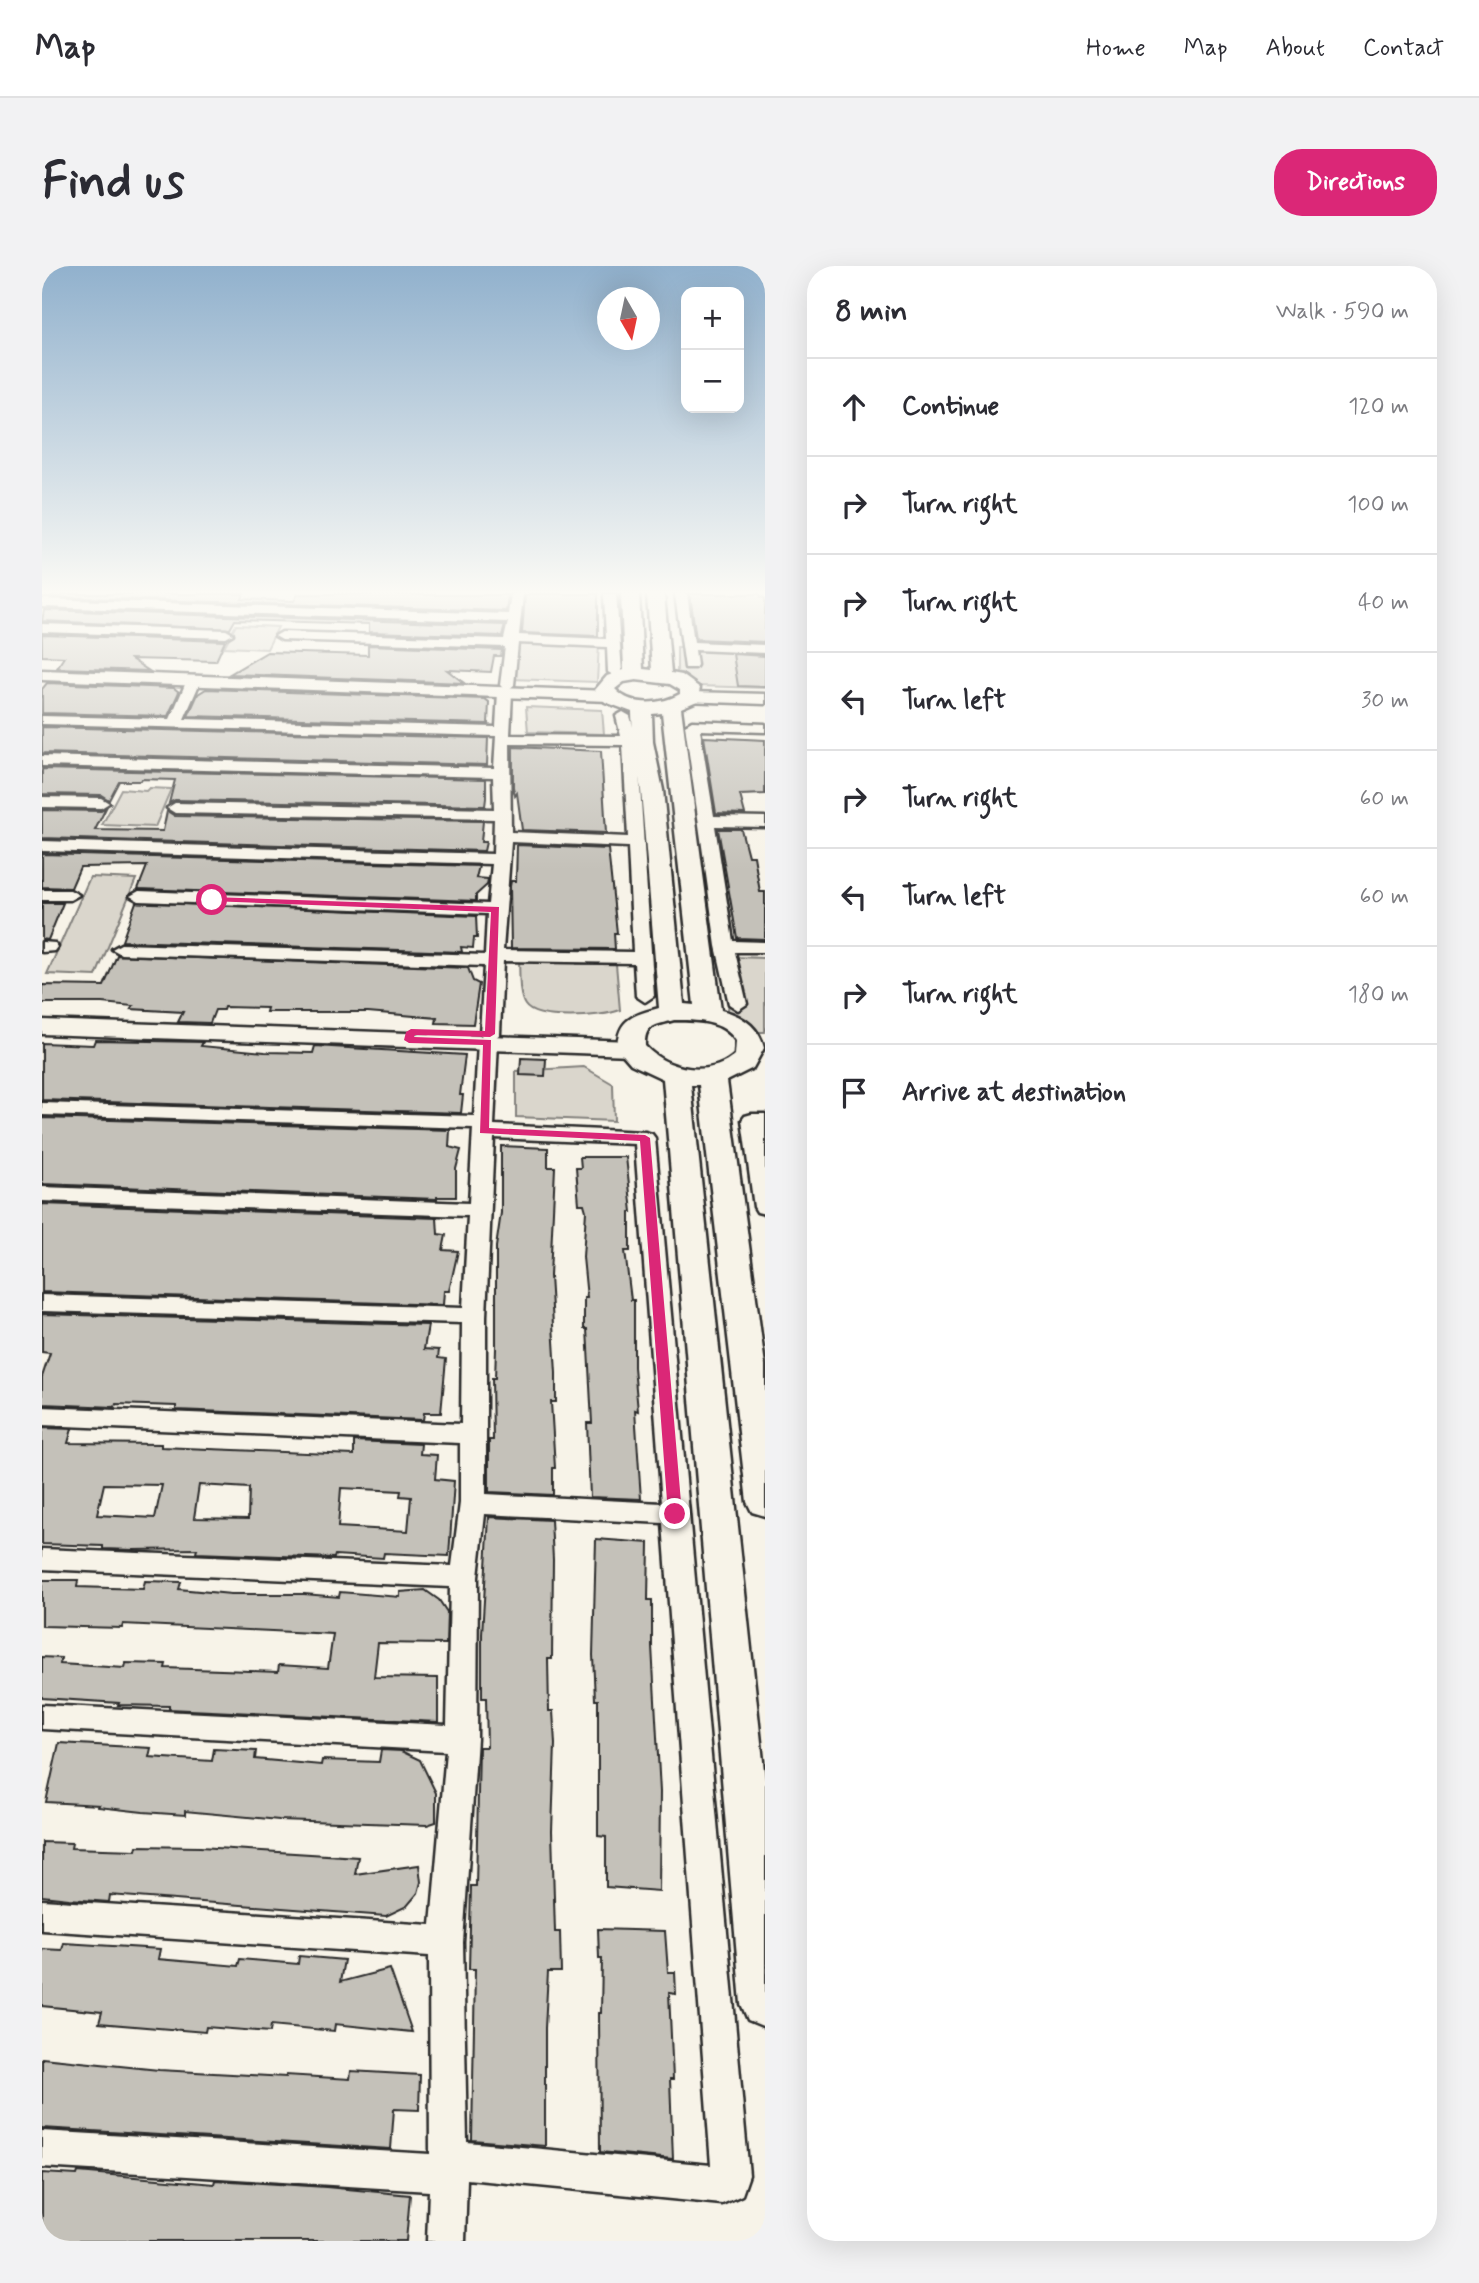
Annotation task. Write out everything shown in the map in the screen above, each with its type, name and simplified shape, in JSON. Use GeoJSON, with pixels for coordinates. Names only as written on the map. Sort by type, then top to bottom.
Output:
{"type":"FeatureCollection","features":[{"type":"Feature","properties":{"kind":"main road"},"geometry":{"type":"LineString","coordinates":[[616,686],[617,701],[633,711],[643,742],[652,790],[672,1012]]}},
{"type":"Feature","properties":{"kind":"main road"},"geometry":{"type":"LineString","coordinates":[[679,686],[684,697],[708,1014]]}},
{"type":"Feature","properties":{"kind":"main road"},"geometry":{"type":"LineString","coordinates":[[633,711],[684,697]]}},
{"type":"Feature","properties":{"kind":"main road"},"geometry":{"type":"LineString","coordinates":[[672,1012],[708,1014],[727,1021],[757,1043],[740,1065],[694,1074],[647,1064],[631,1041],[640,1022],[672,1012]]}},
{"type":"Feature","properties":{"kind":"main road"},"geometry":{"type":"LineString","coordinates":[[694,1074],[765,1502]]}},
{"type":"Feature","properties":{"kind":"main road"},"geometry":{"type":"LineString","coordinates":[[694,1074],[765,2004]]}},
{"type":"Feature","properties":{"kind":"street"},"geometry":{"type":"LineString","coordinates":[[175,723],[191,686]]}},
{"type":"Feature","properties":{"kind":"street"},"geometry":{"type":"LineString","coordinates":[[439,686],[540,686]]}},
{"type":"Feature","properties":{"kind":"street"},"geometry":{"type":"LineString","coordinates":[[446,2241],[446,1942],[462,1739],[464,1577],[473,1503],[474,1316],[496,909],[503,837],[501,773],[506,688]]}},
{"type":"Feature","properties":{"kind":"street"},"geometry":{"type":"LineString","coordinates":[[684,697],[765,690]]}},
{"type":"Feature","properties":{"kind":"street"},"geometry":{"type":"LineString","coordinates":[[684,697],[765,699]]}},
{"type":"Feature","properties":{"kind":"street"},"geometry":{"type":"LineString","coordinates":[[633,711],[630,741],[645,996]]}},
{"type":"Feature","properties":{"kind":"street"},"geometry":{"type":"LineString","coordinates":[[42,720],[630,741]]}},
{"type":"Feature","properties":{"kind":"street"},"geometry":{"type":"LineString","coordinates":[[738,1004],[725,946],[692,725],[765,728]]}},
{"type":"Feature","properties":{"kind":"street"},"geometry":{"type":"LineString","coordinates":[[42,761],[501,773]]}},
{"type":"Feature","properties":{"kind":"street"},"geometry":{"type":"LineString","coordinates":[[42,802],[101,803]]}},
{"type":"Feature","properties":{"kind":"street"},"geometry":{"type":"LineString","coordinates":[[174,808],[503,814]]}},
{"type":"Feature","properties":{"kind":"street"},"geometry":{"type":"LineString","coordinates":[[708,821],[765,822]]}},
{"type":"Feature","properties":{"kind":"street"},"geometry":{"type":"LineString","coordinates":[[503,837],[636,842]]}},
{"type":"Feature","properties":{"kind":"street"},"geometry":{"type":"LineString","coordinates":[[42,846],[501,859]]}},
{"type":"Feature","properties":{"kind":"street"},"geometry":{"type":"LineString","coordinates":[[42,895],[71,895]]}},
{"type":"Feature","properties":{"kind":"street"},"geometry":{"type":"LineString","coordinates":[[139,896],[496,909]]}},
{"type":"Feature","properties":{"kind":"street"},"geometry":{"type":"LineString","coordinates":[[725,946],[765,947]]}},
{"type":"Feature","properties":{"kind":"street"},"geometry":{"type":"LineString","coordinates":[[121,949],[494,958],[644,958]]}},
{"type":"Feature","properties":{"kind":"street"},"geometry":{"type":"LineString","coordinates":[[42,1018],[78,1024]]}},
{"type":"Feature","properties":{"kind":"street"},"geometry":{"type":"LineString","coordinates":[[42,1027],[78,1024],[631,1041]]}},
{"type":"Feature","properties":{"kind":"street"},"geometry":{"type":"LineString","coordinates":[[42,1110],[483,1126],[645,1138],[730,2175],[729,2182],[722,2185],[448,2166],[42,2149]]}},
{"type":"Feature","properties":{"kind":"street"},"geometry":{"type":"LineString","coordinates":[[765,1120],[752,1120],[765,1207]]}},
{"type":"Feature","properties":{"kind":"street"},"geometry":{"type":"LineString","coordinates":[[42,1194],[480,1210]]}},
{"type":"Feature","properties":{"kind":"street"},"geometry":{"type":"LineString","coordinates":[[42,1303],[474,1316]]}},
{"type":"Feature","properties":{"kind":"street"},"geometry":{"type":"LineString","coordinates":[[42,1416],[473,1434]]}},
{"type":"Feature","properties":{"kind":"street"},"geometry":{"type":"LineString","coordinates":[[473,1503],[675,1514]]}},
{"type":"Feature","properties":{"kind":"street"},"geometry":{"type":"LineString","coordinates":[[42,1559],[464,1577]]}},
{"type":"Feature","properties":{"kind":"street"},"geometry":{"type":"LineString","coordinates":[[42,1717],[462,1739]]}},
{"type":"Feature","properties":{"kind":"street"},"geometry":{"type":"LineString","coordinates":[[42,1915],[122,1922],[357,1932],[446,1942]]}},
{"type":"Feature","properties":{"kind":"shaded area"},"geometry":{"type":"Polygon","coordinates":[[[703,686],[765,686],[765,688],[703,686]]]}},
{"type":"Feature","properties":{"kind":"shaded area"},"geometry":{"type":"Polygon","coordinates":[[[526,707],[602,710],[604,734],[528,732],[526,707]]]}},
{"type":"Feature","properties":{"kind":"shaded area"},"geometry":{"type":"Polygon","coordinates":[[[149,788],[171,789],[155,827],[102,825],[121,789],[146,791],[149,788]]]}},
{"type":"Feature","properties":{"kind":"shaded area"},"geometry":{"type":"Polygon","coordinates":[[[90,877],[136,879],[96,976],[47,974],[90,877]]]}},
{"type":"Feature","properties":{"kind":"shaded area"},"geometry":{"type":"Polygon","coordinates":[[[566,957],[576,958],[577,964],[616,964],[620,1010],[600,1015],[555,1016],[542,1014],[525,1005],[520,990],[519,961],[566,963],[566,957]]]}},
{"type":"Feature","properties":{"kind":"shaded area"},"geometry":{"type":"Polygon","coordinates":[[[733,957],[765,958],[765,1032],[759,1032],[728,1010],[733,957]]]}},
{"type":"Feature","properties":{"kind":"shaded area"},"geometry":{"type":"Polygon","coordinates":[[[584,1067],[613,1084],[614,1121],[516,1117],[516,1071],[584,1067]]]}},
{"type":"Feature","properties":{"kind":"building"},"geometry":{"type":"Polygon","coordinates":[[[44,686],[127,686],[174,688],[179,692],[168,716],[42,713],[42,689],[44,686]]]}},
{"type":"Feature","properties":{"kind":"building"},"geometry":{"type":"Polygon","coordinates":[[[206,689],[485,699],[489,702],[488,724],[188,716],[198,694],[206,689]]]}},
{"type":"Feature","properties":{"kind":"building"},"geometry":{"type":"Polygon","coordinates":[[[42,727],[488,738],[487,765],[42,753],[42,727]]]}},
{"type":"Feature","properties":{"kind":"building"},"geometry":{"type":"Polygon","coordinates":[[[704,737],[765,740],[765,794],[740,795],[745,814],[716,813],[704,737]]]}},
{"type":"Feature","properties":{"kind":"building"},"geometry":{"type":"Polygon","coordinates":[[[513,747],[601,751],[606,833],[522,830],[517,793],[515,796],[513,787],[513,747]]]}},
{"type":"Feature","properties":{"kind":"building"},"geometry":{"type":"Polygon","coordinates":[[[42,769],[486,779],[486,798],[485,806],[175,800],[169,803],[175,780],[141,779],[119,781],[109,800],[101,795],[42,794],[42,769]]]}},
{"type":"Feature","properties":{"kind":"building"},"geometry":{"type":"Polygon","coordinates":[[[106,808],[95,830],[163,831],[167,811],[175,816],[483,821],[481,842],[486,842],[484,851],[42,838],[42,810],[101,811],[106,808]]]}},
{"type":"Feature","properties":{"kind":"building"},"geometry":{"type":"Polygon","coordinates":[[[718,829],[741,829],[748,856],[754,856],[760,892],[765,892],[765,939],[737,938],[718,829]]]}},
{"type":"Feature","properties":{"kind":"building"},"geometry":{"type":"Polygon","coordinates":[[[517,845],[608,849],[617,933],[614,933],[615,949],[511,948],[510,886],[511,881],[516,881],[517,845]]]}},
{"type":"Feature","properties":{"kind":"building"},"geometry":{"type":"Polygon","coordinates":[[[42,854],[479,866],[476,878],[488,879],[487,885],[476,895],[476,901],[138,889],[147,866],[80,867],[71,888],[42,887],[42,854]]]}},
{"type":"Feature","properties":{"kind":"building"},"geometry":{"type":"Polygon","coordinates":[[[136,902],[476,916],[477,938],[474,938],[473,948],[461,947],[462,952],[122,941],[136,902]]]}},
{"type":"Feature","properties":{"kind":"building"},"geometry":{"type":"Polygon","coordinates":[[[42,903],[63,903],[48,940],[42,939],[42,903]]]}},
{"type":"Feature","properties":{"kind":"building"},"geometry":{"type":"Polygon","coordinates":[[[117,955],[468,968],[473,981],[479,984],[473,1024],[436,1023],[437,1018],[368,1012],[266,1012],[267,1008],[224,1007],[223,1010],[215,1010],[210,1023],[178,1022],[183,1012],[131,1009],[133,1006],[102,1003],[42,1003],[42,985],[104,986],[117,955]]]}},
{"type":"Feature","properties":{"kind":"building"},"geometry":{"type":"Polygon","coordinates":[[[95,1040],[203,1042],[201,1046],[265,1052],[313,1053],[315,1046],[465,1055],[460,1095],[463,1095],[461,1113],[42,1100],[42,1043],[93,1045],[95,1040]]]}},
{"type":"Feature","properties":{"kind":"building"},"geometry":{"type":"Polygon","coordinates":[[[521,1058],[546,1059],[545,1076],[520,1075],[521,1058]]]}},
{"type":"Feature","properties":{"kind":"building"},"geometry":{"type":"Polygon","coordinates":[[[42,1118],[450,1130],[449,1147],[461,1150],[456,1169],[456,1197],[437,1199],[42,1184],[42,1118]]]}},
{"type":"Feature","properties":{"kind":"building"},"geometry":{"type":"Polygon","coordinates":[[[501,1146],[548,1148],[548,1167],[555,1167],[550,1276],[556,1373],[556,1402],[551,1402],[555,1468],[553,1495],[489,1492],[489,1440],[493,1440],[492,1378],[495,1378],[496,1349],[496,1247],[501,1213],[501,1146]]]}},
{"type":"Feature","properties":{"kind":"building"},"geometry":{"type":"Polygon","coordinates":[[[580,1157],[626,1157],[632,1212],[630,1251],[625,1251],[631,1300],[634,1300],[634,1367],[638,1411],[635,1410],[641,1499],[590,1497],[587,1423],[592,1423],[587,1329],[584,1329],[584,1298],[587,1298],[583,1257],[586,1211],[584,1204],[579,1204],[576,1168],[581,1168],[580,1157]]]}},
{"type":"Feature","properties":{"kind":"building"},"geometry":{"type":"Polygon","coordinates":[[[42,1204],[437,1218],[438,1234],[446,1235],[443,1250],[458,1251],[449,1291],[444,1291],[443,1305],[42,1292],[42,1204]]]}},
{"type":"Feature","properties":{"kind":"building"},"geometry":{"type":"Polygon","coordinates":[[[42,1314],[428,1325],[424,1349],[439,1350],[438,1358],[446,1359],[441,1413],[424,1413],[423,1420],[176,1410],[176,1406],[42,1404],[42,1377],[50,1353],[42,1352],[42,1314]]]}},
{"type":"Feature","properties":{"kind":"building"},"geometry":{"type":"Polygon","coordinates":[[[42,1428],[72,1429],[68,1443],[161,1444],[161,1447],[354,1455],[354,1441],[421,1444],[420,1454],[437,1455],[435,1479],[454,1481],[449,1556],[384,1553],[383,1558],[335,1555],[334,1558],[196,1553],[197,1549],[133,1550],[42,1544],[42,1428]],[[104,1484],[97,1515],[155,1518],[162,1485],[104,1484]],[[199,1485],[194,1518],[248,1519],[249,1488],[199,1485]],[[341,1488],[338,1527],[408,1531],[411,1497],[400,1496],[401,1491],[341,1488]]]}},
{"type":"Feature","properties":{"kind":"building"},"geometry":{"type":"Polygon","coordinates":[[[489,1517],[551,1520],[552,1659],[548,1659],[549,1711],[553,1711],[555,1744],[552,1831],[555,1932],[560,1932],[561,1972],[548,1972],[545,2146],[472,2140],[475,1969],[469,1969],[471,1886],[476,1886],[479,1747],[487,1747],[486,1698],[482,1698],[482,1634],[489,1517]]]}},
{"type":"Feature","properties":{"kind":"building"},"geometry":{"type":"Polygon","coordinates":[[[596,1539],[649,1543],[648,1600],[652,1600],[660,1792],[659,1891],[606,1887],[606,1837],[598,1836],[598,1700],[595,1700],[593,1655],[596,1539]]]}},
{"type":"Feature","properties":{"kind":"building"},"geometry":{"type":"Polygon","coordinates":[[[42,1580],[78,1580],[77,1587],[143,1589],[145,1581],[181,1582],[179,1589],[231,1594],[339,1597],[340,1592],[400,1597],[400,1592],[425,1590],[439,1600],[447,1612],[446,1644],[378,1643],[374,1677],[438,1678],[438,1722],[169,1709],[169,1706],[118,1705],[119,1703],[42,1698],[42,1657],[61,1658],[60,1664],[125,1668],[126,1663],[166,1664],[165,1668],[278,1672],[279,1665],[328,1668],[333,1634],[123,1624],[122,1628],[42,1626],[42,1580]]]}},
{"type":"Feature","properties":{"kind":"building"},"geometry":{"type":"Polygon","coordinates":[[[59,1743],[151,1748],[149,1757],[212,1761],[214,1749],[256,1751],[255,1759],[321,1765],[322,1760],[379,1762],[381,1750],[401,1751],[420,1760],[436,1793],[436,1822],[427,1825],[279,1820],[185,1811],[185,1815],[143,1812],[98,1807],[99,1805],[46,1802],[59,1743]]]}},
{"type":"Feature","properties":{"kind":"building"},"geometry":{"type":"Polygon","coordinates":[[[42,1842],[72,1843],[71,1848],[136,1850],[137,1846],[200,1847],[358,1857],[355,1874],[419,1865],[421,1882],[418,1893],[407,1906],[386,1916],[110,1895],[109,1902],[69,1899],[42,1896],[42,1842]]]}},
{"type":"Feature","properties":{"kind":"building"},"geometry":{"type":"Polygon","coordinates":[[[598,1929],[665,1931],[668,1972],[675,1972],[676,1994],[669,1993],[673,2159],[600,2152],[599,2013],[602,1958],[599,1958],[598,1929]]]}},
{"type":"Feature","properties":{"kind":"building"},"geometry":{"type":"Polygon","coordinates":[[[64,1943],[160,1949],[158,1959],[238,1966],[240,1959],[298,1964],[299,1956],[344,1960],[340,1982],[390,1969],[412,2032],[335,2024],[334,2031],[271,2025],[270,2032],[206,2027],[205,2032],[99,2023],[102,2012],[42,2006],[42,1949],[62,1950],[64,1943]]]}},
{"type":"Feature","properties":{"kind":"building"},"geometry":{"type":"Polygon","coordinates":[[[42,2058],[159,2070],[286,2077],[350,2079],[351,2071],[420,2075],[419,2110],[394,2109],[391,2149],[42,2128],[42,2058]]]}},
{"type":"Feature","properties":{"kind":"building"},"geometry":{"type":"Polygon","coordinates":[[[78,2172],[214,2184],[215,2180],[410,2195],[406,2241],[42,2241],[42,2173],[77,2175],[78,2172]]]}},
{"type":"Feature","properties":{"kind":"route"},"geometry":{"type":"LineString","coordinates":[[212,900],[496,909],[490,1034],[411,1032],[409,1040],[488,1042],[483,1131],[645,1138],[675,1514]]}}]}
